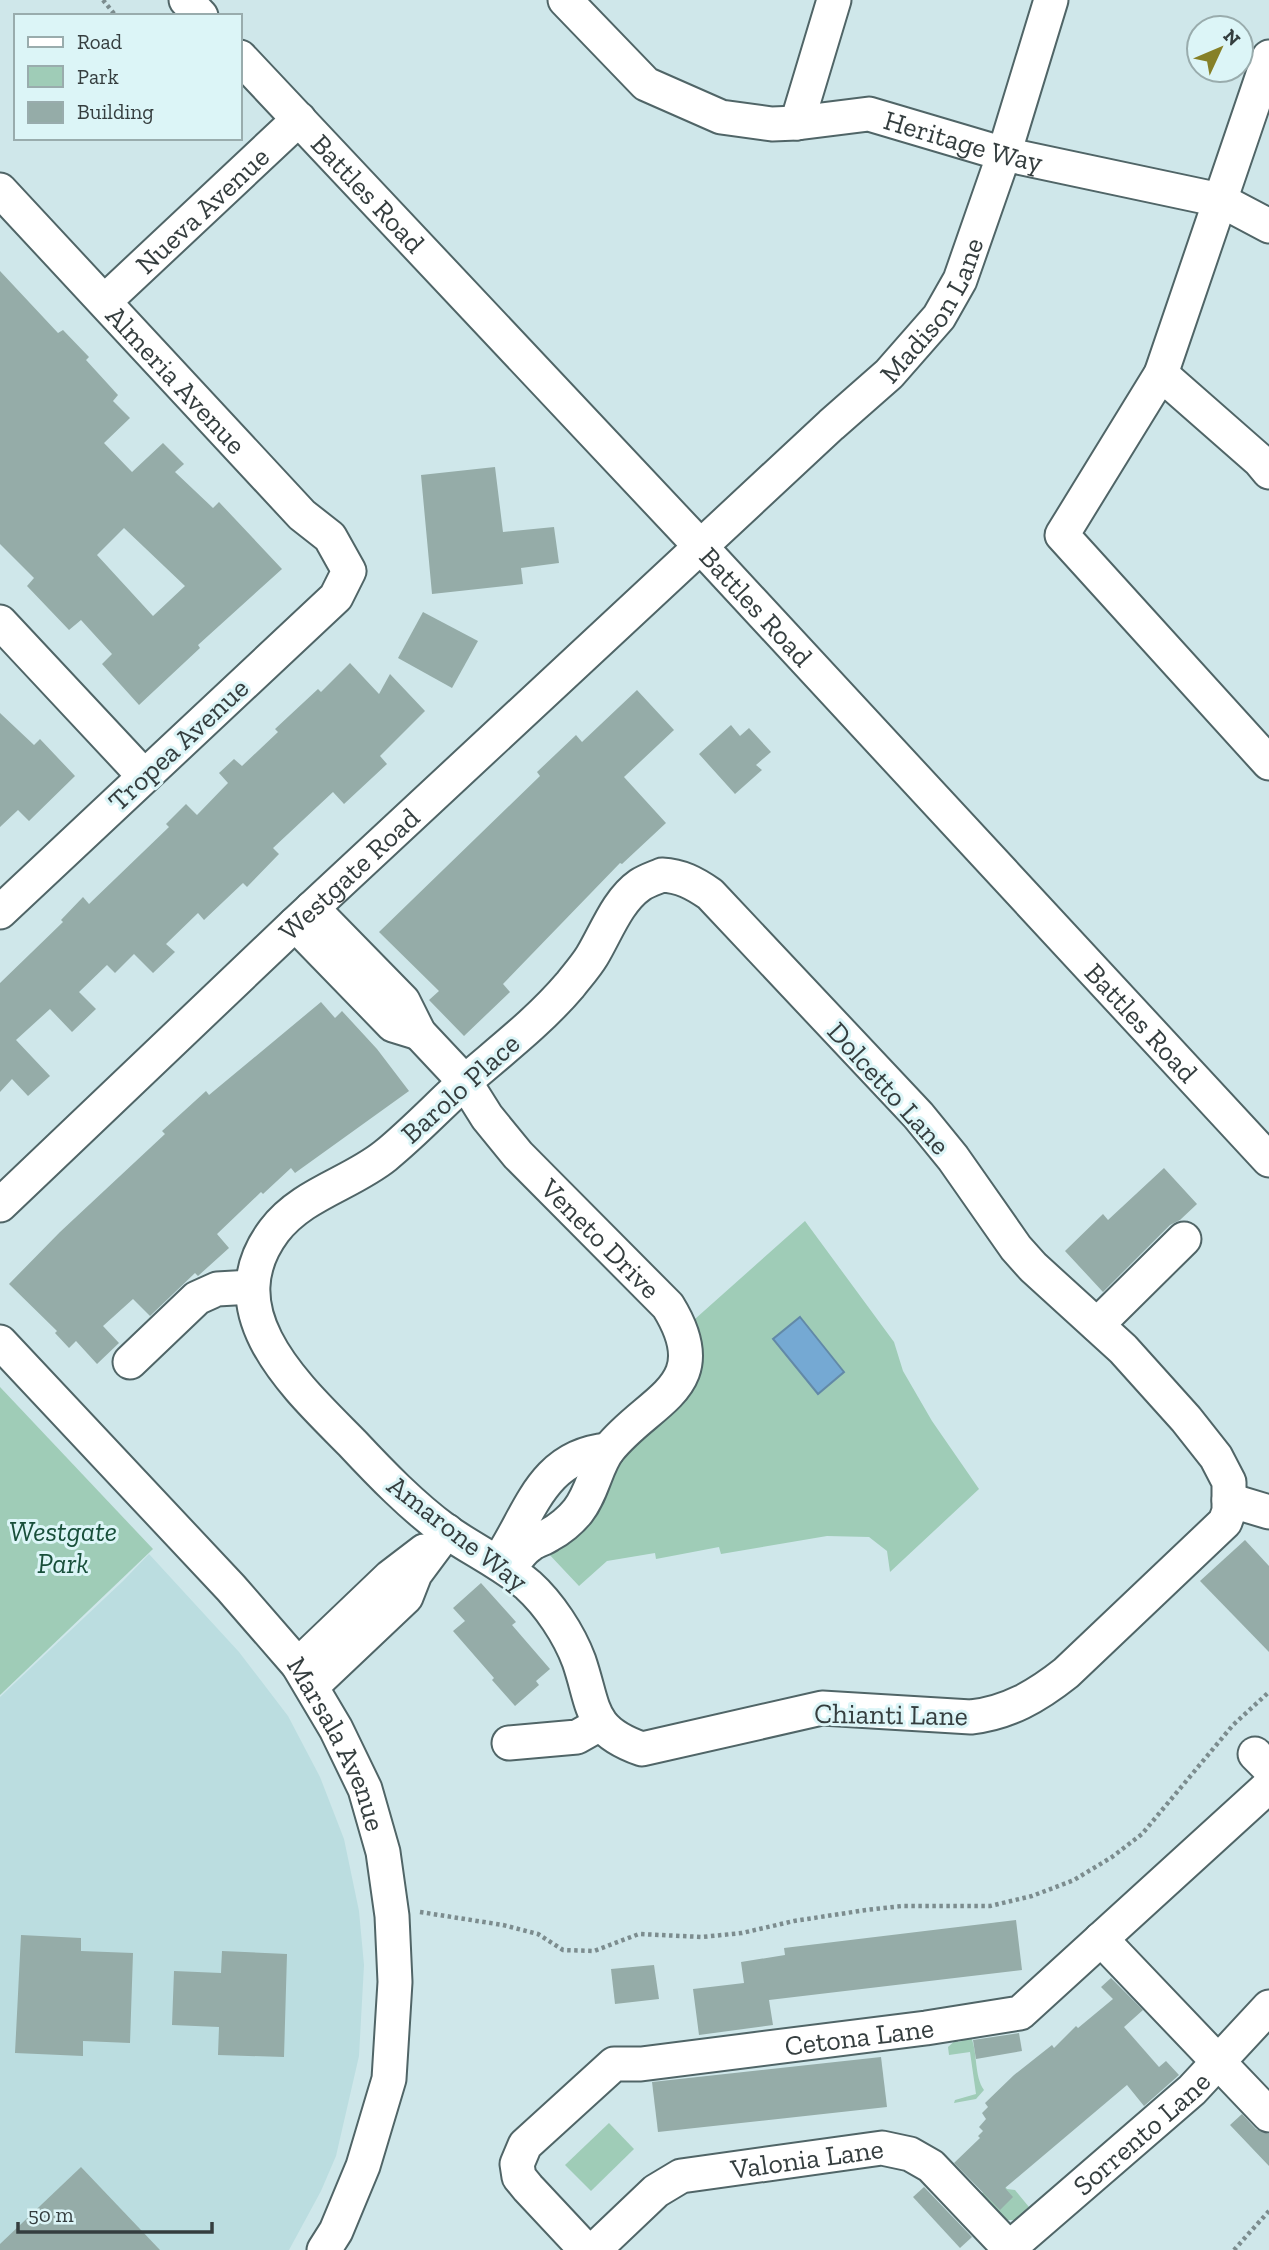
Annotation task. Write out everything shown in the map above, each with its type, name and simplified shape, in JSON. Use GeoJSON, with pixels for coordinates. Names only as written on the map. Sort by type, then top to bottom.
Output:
{"type":"FeatureCollection","features":[{"type":"Feature","properties":{"kind":"street"},"geometry":{"type":"LineString","coordinates":[[186,0],[199,14]]}},
{"type":"Feature","properties":{"kind":"street"},"geometry":{"type":"LineString","coordinates":[[797,123],[834,0]]}},
{"type":"Feature","properties":{"kind":"street","name":"Madison Lane"},"geometry":{"type":"LineString","coordinates":[[702,548],[831,425],[889,374],[939,317],[960,280],[1004,154],[1051,0]]}},
{"type":"Feature","properties":{"kind":"street","name":"Heritage Way"},"geometry":{"type":"LineString","coordinates":[[577,4],[646,84],[721,117],[772,124],[869,114],[1004,154],[1220,200],[1269,226]]}},
{"type":"Feature","properties":{"kind":"street"},"geometry":{"type":"LineString","coordinates":[[1269,57],[1161,374],[1062,535],[1269,763]]}},
{"type":"Feature","properties":{"kind":"street","name":"Battles Road"},"geometry":{"type":"LineString","coordinates":[[242,59],[702,548],[1269,1159]]}},
{"type":"Feature","properties":{"kind":"street","name":"Nueva Avenue"},"geometry":{"type":"LineString","coordinates":[[105,301],[299,119]]}},
{"type":"Feature","properties":{"kind":"street","name":"Almeria Avenue"},"geometry":{"type":"LineString","coordinates":[[0,190],[302,515],[330,537],[349,571]]}},
{"type":"Feature","properties":{"kind":"street"},"geometry":{"type":"LineString","coordinates":[[1161,374],[1259,460],[1269,472]]}},
{"type":"Feature","properties":{"kind":"street","name":"Westgate Road"},"geometry":{"type":"LineString","coordinates":[[0,1205],[304,916],[702,548]]}},
{"type":"Feature","properties":{"kind":"street","name":"Tropea Avenue"},"geometry":{"type":"LineString","coordinates":[[0,912],[336,597],[349,571]]}},
{"type":"Feature","properties":{"kind":"street"},"geometry":{"type":"LineString","coordinates":[[0,622],[144,776]]}},
{"type":"Feature","properties":{"kind":"street","name":"Barolo Place"},"geometry":{"type":"LineString","coordinates":[[252,1287],[258,1258],[275,1230],[300,1205],[384,1156],[532,1023],[591,959],[624,901],[640,885],[662,875]]}},
{"type":"Feature","properties":{"kind":"street","name":"Dolcetto Lane"},"geometry":{"type":"LineString","coordinates":[[662,875],[677,876],[710,894],[918,1115],[953,1158],[1016,1248],[1156,1383],[1216,1457],[1228,1482],[1229,1500]]}},
{"type":"Feature","properties":{"kind":"street","name":"Veneto Drive"},"geometry":{"type":"LineString","coordinates":[[304,916],[402,1001],[419,1033],[465,1082],[487,1117],[518,1155],[668,1306],[681,1326],[686,1347],[685,1364],[677,1382],[663,1401],[608,1450],[592,1491],[577,1513],[553,1534],[530,1544],[503,1566]]}},
{"type":"Feature","properties":{"kind":"street"},"geometry":{"type":"LineString","coordinates":[[1097,1325],[1184,1239]]}},
{"type":"Feature","properties":{"kind":"street"},"geometry":{"type":"LineString","coordinates":[[130,1362],[197,1298],[217,1289],[252,1287]]}},
{"type":"Feature","properties":{"kind":"street","name":"Amarone Way"},"geometry":{"type":"LineString","coordinates":[[252,1287],[263,1339],[286,1374],[374,1466],[447,1531],[503,1566],[532,1589],[550,1610],[578,1660],[593,1711],[600,1724]]}},
{"type":"Feature","properties":{"kind":"street","name":"Marsala Avenue"},"geometry":{"type":"LineString","coordinates":[[0,1342],[269,1630],[305,1676],[365,1789],[383,1852],[392,1916],[395,1982],[390,2079],[363,2166],[324,2250]]}},
{"type":"Feature","properties":{"kind":"street","name":"Veneto Drive"},"geometry":{"type":"LineString","coordinates":[[503,1566],[522,1516],[543,1485],[578,1457],[608,1450]]}},
{"type":"Feature","properties":{"kind":"street"},"geometry":{"type":"LineString","coordinates":[[1229,1500],[1269,1511]]}},
{"type":"Feature","properties":{"kind":"street","name":"Chianti Lane"},"geometry":{"type":"LineString","coordinates":[[600,1724],[627,1744],[642,1749],[822,1708],[971,1717],[1003,1711],[1045,1690],[1066,1673],[1225,1522],[1229,1500]]}},
{"type":"Feature","properties":{"kind":"street"},"geometry":{"type":"LineString","coordinates":[[305,1676],[390,1577],[447,1531]]}},
{"type":"Feature","properties":{"kind":"street"},"geometry":{"type":"LineString","coordinates":[[509,1743],[577,1737],[600,1724]]}},
{"type":"Feature","properties":{"kind":"street","name":"Cetona Lane"},"geometry":{"type":"LineString","coordinates":[[586,2250],[519,2177],[517,2164],[525,2145],[609,2066],[926,2028],[1020,2013],[1269,1786]]}},
{"type":"Feature","properties":{"kind":"street"},"geometry":{"type":"LineString","coordinates":[[1101,1939],[1269,2115]]}},
{"type":"Feature","properties":{"kind":"street","name":"Sorrento Lane"},"geometry":{"type":"LineString","coordinates":[[1008,2249],[1157,2122],[1219,2062],[1269,2007]]}},
{"type":"Feature","properties":{"kind":"street","name":"Valonia Lane"},"geometry":{"type":"LineString","coordinates":[[594,2250],[656,2191],[681,2176],[882,2148],[910,2154],[931,2166],[1008,2249]]}},
{"type":"Feature","properties":{"kind":"path"},"geometry":{"type":"LineString","coordinates":[[103,0],[114,14]]}},
{"type":"Feature","properties":{"kind":"path"},"geometry":{"type":"LineString","coordinates":[[392,1916],[425,1911],[503,1924],[538,1934],[563,1950],[594,1951],[639,1934],[702,1937],[742,1933],[794,1921],[866,1910],[902,1906],[990,1906],[1032,1896],[1074,1880],[1112,1857],[1142,1834],[1233,1725],[1269,1692]]}},
{"type":"Feature","properties":{"kind":"path"},"geometry":{"type":"LineString","coordinates":[[1234,2250],[1269,2211]]}},
{"type":"Feature","properties":{"kind":"shaded area"},"geometry":{"type":"Polygon","coordinates":[[[149,1554],[239,1652],[288,1716],[320,1777],[344,1839],[359,1911],[364,1965],[359,2056],[336,2156],[321,2191],[289,2250],[0,2250],[0,1697],[149,1554]]]}},
{"type":"Feature","properties":{"kind":"green space"},"geometry":{"type":"Polygon","coordinates":[[[805,1221],[894,1342],[903,1371],[932,1421],[979,1489],[890,1572],[887,1551],[869,1537],[827,1536],[721,1554],[719,1547],[656,1559],[655,1553],[607,1561],[579,1586],[546,1551],[618,1463],[682,1399],[701,1372],[695,1319],[805,1221]]]}},
{"type":"Feature","properties":{"kind":"green space","name":"Westgate Park"},"geometry":{"type":"Polygon","coordinates":[[[0,1387],[153,1549],[0,1695],[0,1387]]]}},
{"type":"Feature","properties":{"kind":"green space"},"geometry":{"type":"Polygon","coordinates":[[[971,2037],[984,2090],[976,2099],[954,2103],[955,2100],[976,2094],[970,2052],[949,2055],[948,2047],[957,2039],[958,2042],[962,2041],[962,2038],[971,2037]]]}},
{"type":"Feature","properties":{"kind":"green space"},"geometry":{"type":"Polygon","coordinates":[[[609,2123],[634,2149],[591,2191],[565,2165],[609,2123]]]}},
{"type":"Feature","properties":{"kind":"green space"},"geometry":{"type":"Polygon","coordinates":[[[998,2179],[1007,2189],[1015,2190],[1029,2207],[1017,2220],[1006,2220],[981,2194],[998,2179]]]}},
{"type":"Feature","properties":{"kind":"water"},"geometry":{"type":"Polygon","coordinates":[[[800,1317],[844,1372],[818,1394],[773,1339],[800,1317]]]}},
{"type":"Feature","properties":{"kind":"building"},"geometry":{"type":"Polygon","coordinates":[[[0,271],[58,333],[63,330],[89,357],[86,360],[118,395],[113,401],[130,418],[104,443],[132,472],[163,443],[184,464],[175,472],[213,508],[219,502],[282,569],[198,645],[200,648],[139,705],[102,664],[112,654],[81,620],[69,630],[27,586],[34,578],[0,544],[0,271]],[[124,528],[97,555],[153,616],[185,586],[124,528]]]}},
{"type":"Feature","properties":{"kind":"building"},"geometry":{"type":"Polygon","coordinates":[[[495,467],[503,532],[554,527],[559,563],[521,568],[523,584],[432,594],[421,475],[495,467]]]}},
{"type":"Feature","properties":{"kind":"building"},"geometry":{"type":"Polygon","coordinates":[[[423,612],[478,641],[452,688],[398,658],[423,612]]]}},
{"type":"Feature","properties":{"kind":"building"},"geometry":{"type":"Polygon","coordinates":[[[350,663],[379,694],[390,674],[425,711],[380,756],[387,764],[344,804],[333,792],[273,848],[279,854],[247,887],[243,883],[204,920],[198,913],[166,944],[175,952],[153,973],[134,954],[115,973],[107,965],[79,992],[96,1009],[72,1032],[50,1009],[16,1040],[50,1076],[28,1096],[12,1079],[0,1092],[0,983],[63,922],[61,920],[83,897],[89,904],[169,827],[166,824],[186,804],[197,815],[228,783],[219,773],[234,759],[242,766],[278,732],[275,729],[318,689],[321,692],[350,663]]]}},
{"type":"Feature","properties":{"kind":"building"},"geometry":{"type":"Polygon","coordinates":[[[637,690],[674,730],[624,777],[666,823],[620,863],[503,984],[510,992],[464,1036],[429,1000],[439,991],[379,932],[540,776],[537,772],[576,735],[582,742],[637,690]]]}},
{"type":"Feature","properties":{"kind":"building"},"geometry":{"type":"Polygon","coordinates":[[[0,713],[34,745],[40,739],[75,776],[29,821],[18,810],[0,827],[0,713]]]}},
{"type":"Feature","properties":{"kind":"building"},"geometry":{"type":"Polygon","coordinates":[[[731,725],[740,736],[749,728],[771,752],[756,765],[762,770],[735,794],[699,754],[731,725]]]}},
{"type":"Feature","properties":{"kind":"building"},"geometry":{"type":"Polygon","coordinates":[[[321,1002],[335,1018],[342,1011],[377,1049],[409,1091],[295,1173],[291,1168],[263,1194],[261,1192],[217,1234],[229,1248],[198,1276],[195,1273],[150,1316],[133,1299],[103,1326],[119,1343],[97,1364],[76,1341],[69,1348],[55,1333],[57,1331],[9,1284],[60,1232],[165,1134],[162,1131],[206,1091],[209,1095],[321,1002]]]}},
{"type":"Feature","properties":{"kind":"building"},"geometry":{"type":"Polygon","coordinates":[[[1164,1168],[1197,1204],[1180,1220],[1170,1225],[1103,1292],[1065,1251],[1103,1214],[1108,1220],[1164,1168]]]}},
{"type":"Feature","properties":{"kind":"building"},"geometry":{"type":"Polygon","coordinates":[[[1245,1540],[1269,1566],[1269,1652],[1200,1581],[1245,1540]]]}},
{"type":"Feature","properties":{"kind":"building"},"geometry":{"type":"Polygon","coordinates":[[[481,1583],[516,1622],[512,1625],[550,1669],[536,1681],[539,1685],[515,1706],[453,1631],[465,1621],[453,1608],[481,1583]]]}},
{"type":"Feature","properties":{"kind":"building"},"geometry":{"type":"Polygon","coordinates":[[[1016,1920],[1022,1970],[769,2000],[773,2025],[699,2035],[693,1989],[744,1983],[741,1962],[785,1955],[784,1948],[1016,1920]]]}},
{"type":"Feature","properties":{"kind":"building"},"geometry":{"type":"Polygon","coordinates":[[[21,1935],[81,1938],[81,1951],[133,1953],[130,2043],[83,2041],[83,2056],[15,2053],[21,1935]]]}},
{"type":"Feature","properties":{"kind":"building"},"geometry":{"type":"Polygon","coordinates":[[[222,1951],[287,1954],[284,2057],[218,2055],[219,2027],[172,2025],[174,1971],[221,1973],[222,1951]]]}},
{"type":"Feature","properties":{"kind":"building"},"geometry":{"type":"Polygon","coordinates":[[[654,1965],[659,1999],[615,2004],[611,1969],[654,1965]]]}},
{"type":"Feature","properties":{"kind":"building"},"geometry":{"type":"Polygon","coordinates":[[[1111,1978],[1143,2010],[1124,2027],[1159,2067],[1166,2061],[1179,2075],[1144,2106],[1127,2085],[1005,2188],[1013,2197],[1000,2210],[954,2163],[980,2138],[978,2136],[983,2131],[979,2127],[986,2119],[982,2113],[988,2107],[985,2103],[1014,2075],[1052,2045],[1054,2048],[1076,2026],[1078,2028],[1113,1999],[1101,1987],[1111,1978]]]}},
{"type":"Feature","properties":{"kind":"building"},"geometry":{"type":"Polygon","coordinates":[[[1019,2033],[1022,2051],[976,2059],[973,2040],[1019,2033]]]}},
{"type":"Feature","properties":{"kind":"building"},"geometry":{"type":"Polygon","coordinates":[[[881,2057],[887,2107],[658,2132],[652,2082],[881,2057]]]}},
{"type":"Feature","properties":{"kind":"building"},"geometry":{"type":"Polygon","coordinates":[[[1242,2114],[1256,2129],[1269,2134],[1269,2166],[1230,2125],[1242,2114]]]}},
{"type":"Feature","properties":{"kind":"building"},"geometry":{"type":"Polygon","coordinates":[[[81,2167],[160,2250],[0,2250],[0,2244],[81,2167]]]}},
{"type":"Feature","properties":{"kind":"building"},"geometry":{"type":"Polygon","coordinates":[[[924,2187],[972,2237],[960,2248],[913,2197],[924,2187]]]}}]}
